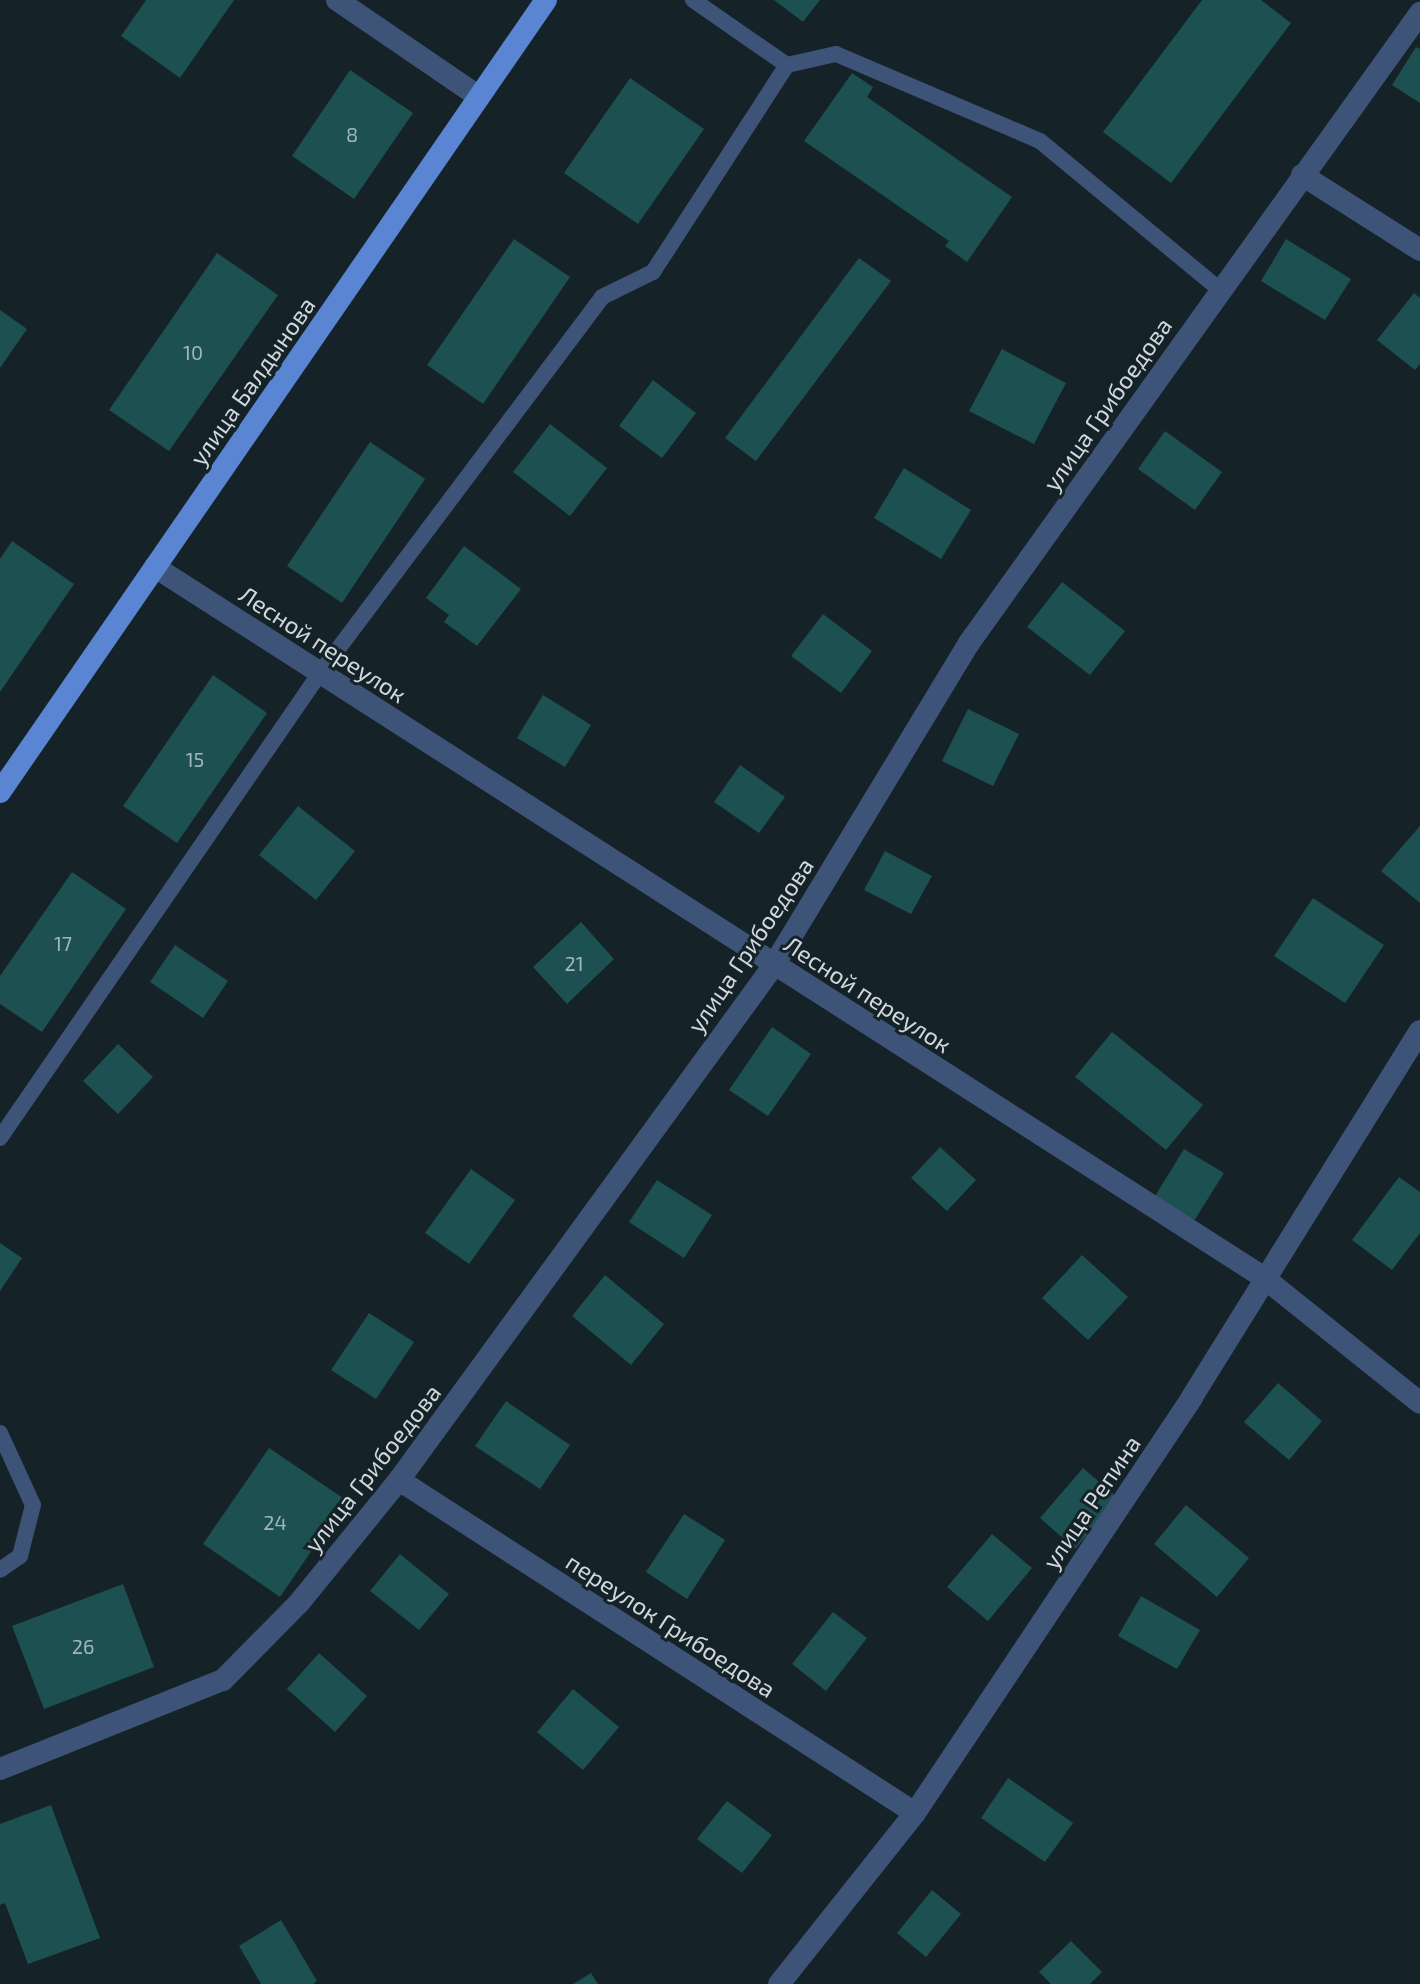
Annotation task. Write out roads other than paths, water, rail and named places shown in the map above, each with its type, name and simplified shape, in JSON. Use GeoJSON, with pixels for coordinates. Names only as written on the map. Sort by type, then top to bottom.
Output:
{"type":"FeatureCollection","features":[{"type":"Feature","properties":{"kind":"main road","name":"улица Балдынова"},"geometry":{"type":"LineString","coordinates":[[0,792],[546,0]]}},
{"type":"Feature","properties":{"kind":"street"},"geometry":{"type":"LineString","coordinates":[[337,0],[479,97]]}},
{"type":"Feature","properties":{"kind":"street","name":"улица Грибоедова"},"geometry":{"type":"LineString","coordinates":[[0,1769],[223,1680],[299,1603],[399,1480],[774,965],[969,643],[1420,13]]}},
{"type":"Feature","properties":{"kind":"street"},"geometry":{"type":"LineString","coordinates":[[1302,175],[1420,250]]}},
{"type":"Feature","properties":{"kind":"street","name":"Лесной переулок"},"geometry":{"type":"LineString","coordinates":[[155,567],[1263,1277],[1420,1403]]}},
{"type":"Feature","properties":{"kind":"street","name":"улица Репина"},"geometry":{"type":"LineString","coordinates":[[779,1984],[915,1813],[1192,1397],[1263,1277],[1420,1031]]}},
{"type":"Feature","properties":{"kind":"street","name":"переулок Грибоедова"},"geometry":{"type":"LineString","coordinates":[[399,1480],[915,1813]]}},
{"type":"Feature","properties":{"kind":"lane"},"geometry":{"type":"LineString","coordinates":[[693,0],[787,65]]}},
{"type":"Feature","properties":{"kind":"lane"},"geometry":{"type":"LineString","coordinates":[[0,1138],[320,673],[602,297],[653,272],[787,65],[836,54],[1040,141],[1220,290]]}},
{"type":"Feature","properties":{"kind":"lane"},"geometry":{"type":"LineString","coordinates":[[0,1433],[33,1505],[20,1556],[0,1570]]}}]}
